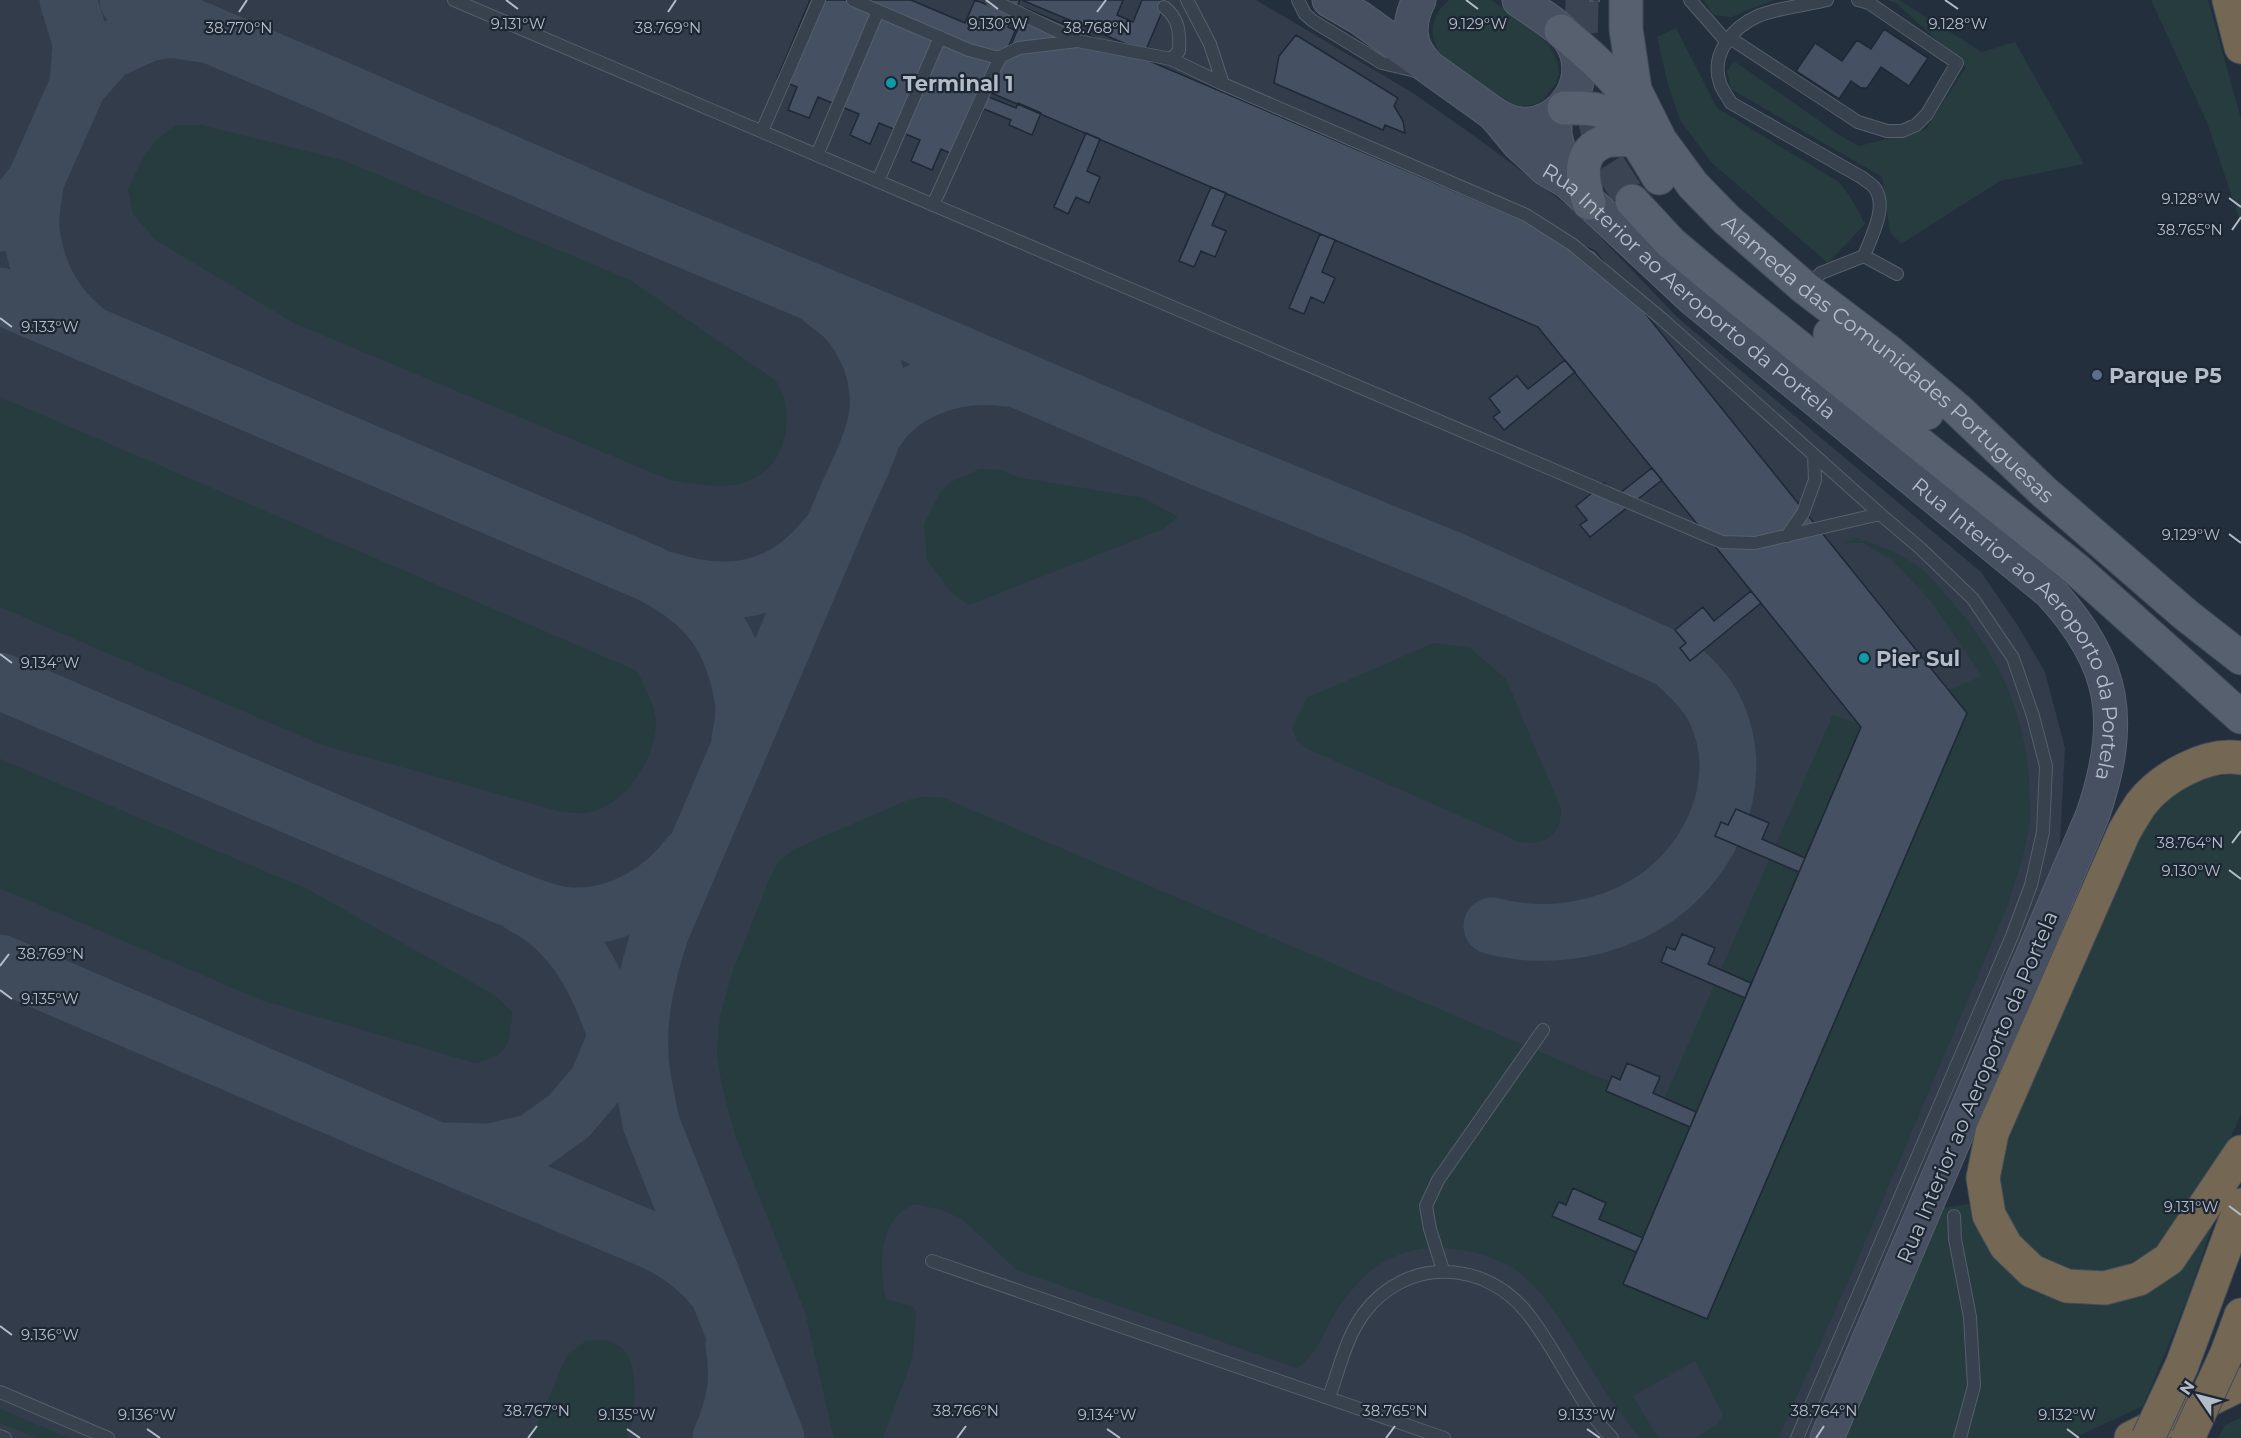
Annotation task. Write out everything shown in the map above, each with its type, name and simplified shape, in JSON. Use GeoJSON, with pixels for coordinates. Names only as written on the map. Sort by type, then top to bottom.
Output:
{"type":"FeatureCollection","features":[{"type":"Feature","properties":{"kind":"highway"},"geometry":{"type":"LineString","coordinates":[[2229,0],[2241,47]]}},
{"type":"Feature","properties":{"kind":"highway"},"geometry":{"type":"LineString","coordinates":[[2241,758],[2230,756],[2202,762],[2171,777],[2142,802],[2124,832],[1992,1133],[1983,1178],[1989,1215],[2006,1246],[2032,1271],[2067,1286],[2106,1288],[2139,1279],[2169,1259],[2241,1152]]}},
{"type":"Feature","properties":{"kind":"highway"},"geometry":{"type":"LineString","coordinates":[[2147,1438],[2182,1365],[2241,1205]]}},
{"type":"Feature","properties":{"kind":"highway"},"geometry":{"type":"LineString","coordinates":[[2188,1438],[2227,1353],[2241,1315]]}},
{"type":"Feature","properties":{"kind":"highway"},"geometry":{"type":"LineString","coordinates":[[2131,1438],[2241,1384]]}},
{"type":"Feature","properties":{"kind":"highway"},"geometry":{"type":"LineString","coordinates":[[2147,1438],[2241,1407]]}},
{"type":"Feature","properties":{"kind":"main road","name":"Alameda das Comunidades Portuguesas"},"geometry":{"type":"LineString","coordinates":[[1626,0],[1626,29],[1635,90],[1647,140],[1726,219],[1805,288],[1892,354],[1957,410],[2053,500],[2186,615],[2241,658]]}},
{"type":"Feature","properties":{"kind":"main road"},"geometry":{"type":"LineString","coordinates":[[1561,31],[1597,61],[1622,86],[1678,201],[1781,294],[1958,439],[2041,519],[2056,537],[2077,570]]}},
{"type":"Feature","properties":{"kind":"main road"},"geometry":{"type":"LineString","coordinates":[[1559,111],[1601,111],[1626,129],[1647,140]]}},
{"type":"Feature","properties":{"kind":"main road"},"geometry":{"type":"LineString","coordinates":[[1578,192],[1583,166],[1588,155],[1597,145],[1608,141],[1647,140]]}},
{"type":"Feature","properties":{"kind":"main road","name":"Alameda das Comunidades Portuguesas"},"geometry":{"type":"LineString","coordinates":[[1632,201],[1671,243],[2077,570],[2241,717]]}},
{"type":"Feature","properties":{"kind":"street","name":"Rua Interior ao Aeroporto da Portela"},"geometry":{"type":"LineString","coordinates":[[1329,0],[1360,18],[1494,114],[1519,144],[1546,169],[1578,192],[1692,298],[2050,592],[2069,613],[2085,636],[2098,661],[2108,690],[2111,715],[2110,747],[2105,780],[2093,814],[1827,1438]]}},
{"type":"Feature","properties":{"kind":"street","name":"Rua Interior ao Aeroporto da Portela"},"geometry":{"type":"LineString","coordinates":[[1419,0],[1412,20],[1413,43],[1417,55],[1435,71]]}},
{"type":"Feature","properties":{"kind":"street"},"geometry":{"type":"LineString","coordinates":[[1494,114],[1507,121],[1528,124],[1538,122],[1559,111],[1575,90],[1578,62],[1570,40],[1519,0]]}},
{"type":"Feature","properties":{"kind":"street"},"geometry":{"type":"LineString","coordinates":[[1559,111],[1555,136],[1578,192]]}},
{"type":"Feature","properties":{"kind":"lane"},"geometry":{"type":"LineString","coordinates":[[454,0],[1722,542],[1755,543],[1880,514]]}},
{"type":"Feature","properties":{"kind":"lane"},"geometry":{"type":"LineString","coordinates":[[762,131],[819,0]]}},
{"type":"Feature","properties":{"kind":"lane"},"geometry":{"type":"LineString","coordinates":[[853,0],[969,50],[1000,57],[1019,48],[1078,40]]}},
{"type":"Feature","properties":{"kind":"lane"},"geometry":{"type":"LineString","coordinates":[[992,0],[1078,40],[1171,59],[1223,84],[1526,215],[1573,245],[1920,548],[1973,599],[2013,658],[2033,716],[2046,766],[2043,832],[2031,885],[2012,936],[1797,1438]]}},
{"type":"Feature","properties":{"kind":"lane"},"geometry":{"type":"LineString","coordinates":[[1187,0],[1210,44],[1223,84]]}},
{"type":"Feature","properties":{"kind":"lane"},"geometry":{"type":"LineString","coordinates":[[1298,0],[1305,14],[1313,21],[1382,63],[1435,71]]}},
{"type":"Feature","properties":{"kind":"lane"},"geometry":{"type":"LineString","coordinates":[[1690,0],[1728,40],[1858,122],[1887,131],[1902,131],[1916,124],[1927,114],[1957,63],[1869,3],[1858,0]]}},
{"type":"Feature","properties":{"kind":"lane"},"geometry":{"type":"LineString","coordinates":[[1805,288],[1821,273],[1864,256],[1877,221],[1880,205],[1876,189],[1861,177],[1731,103],[1720,83],[1717,64],[1721,50],[1728,40],[1759,16],[1827,0]]}},
{"type":"Feature","properties":{"kind":"lane"},"geometry":{"type":"LineString","coordinates":[[1164,7],[1176,18],[1179,37],[1179,51],[1171,59]]}},
{"type":"Feature","properties":{"kind":"lane"},"geometry":{"type":"LineString","coordinates":[[817,155],[878,11]]}},
{"type":"Feature","properties":{"kind":"lane"},"geometry":{"type":"LineString","coordinates":[[878,181],[940,37]]}},
{"type":"Feature","properties":{"kind":"lane"},"geometry":{"type":"LineString","coordinates":[[933,205],[1000,57]]}},
{"type":"Feature","properties":{"kind":"lane"},"geometry":{"type":"LineString","coordinates":[[1864,256],[1897,274]]}},
{"type":"Feature","properties":{"kind":"lane"},"geometry":{"type":"LineString","coordinates":[[1787,536],[1803,513],[1815,480],[1814,455]]}},
{"type":"Feature","properties":{"kind":"lane"},"geometry":{"type":"LineString","coordinates":[[1443,1270],[1430,1229],[1426,1206],[1438,1180],[1544,1030]]}},
{"type":"Feature","properties":{"kind":"lane"},"geometry":{"type":"LineString","coordinates":[[1954,1216],[1954,1239],[1970,1317],[1974,1386],[1960,1438]]}},
{"type":"Feature","properties":{"kind":"lane"},"geometry":{"type":"LineString","coordinates":[[932,1261],[1444,1438]]}},
{"type":"Feature","properties":{"kind":"lane"},"geometry":{"type":"LineString","coordinates":[[1329,1397],[1350,1339],[1364,1313],[1385,1292],[1414,1276],[1443,1270],[1470,1274],[1503,1289],[1527,1313],[1582,1399],[1612,1438]]}},
{"type":"Feature","properties":{"kind":"lane"},"geometry":{"type":"LineString","coordinates":[[0,1392],[108,1438]]}},
{"type":"Feature","properties":{"kind":"lane"},"geometry":{"type":"LineString","coordinates":[[0,1436],[5,1438]]}},
{"type":"Feature","properties":{"kind":"shaded area"},"geometry":{"type":"Polygon","coordinates":[[[0,0],[1256,0],[1413,93],[1576,212],[1677,317],[1981,572],[2018,626],[2045,672],[2065,748],[2059,861],[1812,1438],[0,1438],[0,0]]]}},
{"type":"Feature","properties":{"kind":"green space"},"geometry":{"type":"Polygon","coordinates":[[[1449,0],[1491,0],[1522,20],[1550,46],[1558,63],[1559,73],[1556,83],[1544,99],[1536,104],[1517,107],[1507,104],[1443,58],[1435,43],[1433,28],[1434,20],[1442,6],[1449,0]]]}},
{"type":"Feature","properties":{"kind":"green space"},"geometry":{"type":"Polygon","coordinates":[[[1704,0],[1774,0],[1731,17],[1713,15],[1704,0]]]}},
{"type":"Feature","properties":{"kind":"green space"},"geometry":{"type":"Polygon","coordinates":[[[1888,0],[1899,0],[1982,52],[2015,42],[2084,164],[2000,181],[1901,244],[1890,232],[1882,177],[1731,89],[1727,71],[1734,61],[1841,136],[1859,146],[1926,129],[1966,67],[1896,3],[1888,0]]]}},
{"type":"Feature","properties":{"kind":"green space"},"geometry":{"type":"Polygon","coordinates":[[[2151,0],[2208,0],[2241,119],[2241,224],[2207,122],[2151,0]]]}},
{"type":"Feature","properties":{"kind":"green space"},"geometry":{"type":"Polygon","coordinates":[[[1676,28],[1717,108],[1839,182],[1851,198],[1865,224],[1828,263],[1711,162],[1680,120],[1668,85],[1657,37],[1676,28]]]}},
{"type":"Feature","properties":{"kind":"green space"},"geometry":{"type":"Polygon","coordinates":[[[176,125],[201,125],[342,160],[630,280],[776,381],[783,394],[786,420],[785,436],[773,463],[763,473],[735,485],[717,486],[670,480],[294,323],[156,240],[133,214],[128,189],[142,160],[155,141],[176,125]]]}},
{"type":"Feature","properties":{"kind":"green space"},"geometry":{"type":"Polygon","coordinates":[[[0,397],[637,671],[656,718],[654,738],[643,767],[625,792],[613,802],[585,813],[558,811],[320,744],[0,607],[0,397]]]}},
{"type":"Feature","properties":{"kind":"green space"},"geometry":{"type":"Polygon","coordinates":[[[980,469],[1001,470],[1017,477],[1143,498],[1178,517],[1163,529],[969,605],[949,590],[927,559],[924,524],[940,493],[949,483],[980,469]]]}},
{"type":"Feature","properties":{"kind":"green space"},"geometry":{"type":"Polygon","coordinates":[[[1856,538],[1894,552],[1919,567],[1947,596],[1980,638],[2005,684],[2022,733],[2027,759],[2030,818],[2024,852],[2007,907],[1851,1275],[1778,1438],[1696,1438],[1718,1424],[1723,1414],[1695,1361],[1633,1396],[1660,1438],[1640,1438],[1610,1399],[1561,1321],[1537,1289],[1516,1270],[1483,1254],[1437,1247],[1426,1248],[1404,1253],[1375,1267],[1340,1305],[1315,1350],[1297,1368],[1017,1270],[963,1220],[943,1210],[914,1204],[899,1214],[891,1224],[882,1255],[882,1278],[886,1299],[913,1307],[916,1311],[912,1359],[883,1438],[834,1438],[805,1312],[736,1138],[722,1086],[717,1055],[720,1016],[733,971],[769,880],[779,861],[795,849],[908,800],[941,797],[1662,1104],[1833,715],[1865,726],[1982,676],[1931,601],[1892,560],[1864,543],[1844,543],[1856,538]]]}},
{"type":"Feature","properties":{"kind":"green space"},"geometry":{"type":"Polygon","coordinates":[[[1434,643],[1470,648],[1506,679],[1561,809],[1558,826],[1550,837],[1537,842],[1520,842],[1310,750],[1297,741],[1292,728],[1307,698],[1434,643]]]}},
{"type":"Feature","properties":{"kind":"green space"},"geometry":{"type":"Polygon","coordinates":[[[0,759],[309,890],[496,996],[512,1012],[510,1033],[505,1047],[495,1056],[475,1063],[261,1000],[0,888],[0,759]]]}},
{"type":"Feature","properties":{"kind":"green space"},"geometry":{"type":"Polygon","coordinates":[[[2236,774],[2241,777],[2241,1114],[2211,1182],[2153,1250],[2105,1277],[2061,1274],[2018,1241],[2002,1212],[2000,1167],[2007,1125],[2130,843],[2158,805],[2192,779],[2236,774]]]}},
{"type":"Feature","properties":{"kind":"green space"},"geometry":{"type":"Polygon","coordinates":[[[2222,1198],[2187,1300],[2143,1406],[2074,1438],[1841,1438],[1941,1208],[1971,1204],[1978,1219],[2108,1299],[2222,1198]]]}},
{"type":"Feature","properties":{"kind":"green space"},"geometry":{"type":"Polygon","coordinates":[[[607,1340],[618,1345],[626,1353],[633,1371],[634,1407],[627,1438],[532,1438],[567,1355],[586,1341],[607,1340]]]}},
{"type":"Feature","properties":{"kind":"green space"},"geometry":{"type":"Polygon","coordinates":[[[0,1409],[69,1438],[37,1438],[0,1423],[0,1409]]]}},
{"type":"Feature","properties":{"kind":"green space"},"geometry":{"type":"Polygon","coordinates":[[[2241,1418],[2241,1438],[2218,1438],[2225,1425],[2241,1418]]]}},
{"type":"Feature","properties":{"kind":"building","name":"Terminal 1"},"geometry":{"type":"Polygon","coordinates":[[[810,0],[911,0],[965,23],[975,0],[1000,10],[1004,0],[1020,0],[1008,27],[1017,31],[989,97],[1016,108],[1018,103],[1041,113],[1032,135],[1009,125],[1011,120],[984,109],[961,158],[941,149],[932,170],[911,161],[920,140],[879,123],[870,144],[850,135],[859,114],[818,97],[809,118],[788,110],[797,87],[777,79],[810,0]]]}},
{"type":"Feature","properties":{"kind":"building"},"geometry":{"type":"Polygon","coordinates":[[[1022,0],[1123,0],[1117,15],[1133,22],[1142,0],[1167,0],[1145,52],[1022,0]]]}},
{"type":"Feature","properties":{"kind":"building","name":"Pier Sul"},"geometry":{"type":"Polygon","coordinates":[[[1025,8],[1595,251],[1967,713],[1707,1319],[1623,1284],[1861,727],[1538,327],[989,92],[1025,8]]]}},
{"type":"Feature","properties":{"kind":"building"},"geometry":{"type":"Polygon","coordinates":[[[1884,29],[1928,58],[1909,86],[1881,67],[1867,88],[1861,88],[1851,81],[1839,99],[1796,71],[1815,43],[1842,61],[1857,40],[1871,49],[1884,29]]]}},
{"type":"Feature","properties":{"kind":"building"},"geometry":{"type":"Polygon","coordinates":[[[1296,35],[1398,98],[1394,106],[1403,121],[1405,133],[1385,125],[1383,130],[1274,83],[1279,56],[1296,35]]]}},
{"type":"Feature","properties":{"kind":"building"},"geometry":{"type":"Polygon","coordinates":[[[1086,133],[1100,139],[1087,171],[1100,177],[1089,203],[1076,197],[1068,214],[1054,207],[1086,133]]]}},
{"type":"Feature","properties":{"kind":"building"},"geometry":{"type":"Polygon","coordinates":[[[1211,187],[1226,193],[1212,225],[1226,231],[1215,257],[1201,251],[1194,267],[1179,261],[1211,187]]]}},
{"type":"Feature","properties":{"kind":"building"},"geometry":{"type":"Polygon","coordinates":[[[1320,234],[1335,240],[1322,272],[1335,278],[1324,303],[1311,297],[1304,314],[1289,308],[1320,234]]]}},
{"type":"Feature","properties":{"kind":"building"},"geometry":{"type":"Polygon","coordinates":[[[1565,360],[1575,372],[1504,430],[1493,417],[1500,412],[1489,398],[1517,376],[1528,389],[1565,360]]]}},
{"type":"Feature","properties":{"kind":"building"},"geometry":{"type":"Polygon","coordinates":[[[1652,468],[1662,480],[1590,537],[1580,525],[1587,520],[1576,506],[1604,483],[1615,497],[1652,468]]]}},
{"type":"Feature","properties":{"kind":"building"},"geometry":{"type":"Polygon","coordinates":[[[1751,591],[1761,603],[1690,661],[1680,648],[1686,643],[1675,630],[1703,607],[1714,621],[1751,591]]]}},
{"type":"Feature","properties":{"kind":"building"},"geometry":{"type":"Polygon","coordinates":[[[1736,809],[1769,823],[1762,839],[1805,858],[1799,872],[1715,836],[1721,822],[1728,825],[1736,809]]]}},
{"type":"Feature","properties":{"kind":"building"},"geometry":{"type":"Polygon","coordinates":[[[1682,934],[1715,948],[1708,964],[1751,983],[1745,998],[1661,962],[1667,947],[1675,950],[1682,934]]]}},
{"type":"Feature","properties":{"kind":"building"},"geometry":{"type":"Polygon","coordinates":[[[1627,1063],[1660,1077],[1653,1093],[1696,1112],[1690,1127],[1606,1091],[1612,1076],[1620,1080],[1627,1063]]]}},
{"type":"Feature","properties":{"kind":"building"},"geometry":{"type":"Polygon","coordinates":[[[1573,1188],[1606,1203],[1599,1219],[1643,1238],[1636,1252],[1552,1216],[1559,1202],[1566,1205],[1573,1188]]]}},
{"type":"Feature","properties":{"kind":"taxiway"},"geometry":{"type":"LineString","coordinates":[[68,0],[81,42],[78,85]]}},
{"type":"Feature","properties":{"kind":"taxiway"},"geometry":{"type":"LineString","coordinates":[[128,0],[622,213],[1206,460],[1454,561],[1672,660],[1695,682],[1710,701],[1725,738],[1728,768],[1724,798],[1715,827],[1700,853],[1680,877],[1657,898],[1614,920],[1580,929],[1545,932],[1509,930],[1492,926]]}},
{"type":"Feature","properties":{"kind":"taxiway"},"geometry":{"type":"LineString","coordinates":[[0,223],[35,182],[78,85],[108,51],[148,33],[171,29],[203,34]]}},
{"type":"Feature","properties":{"kind":"taxiway"},"geometry":{"type":"LineString","coordinates":[[35,182],[31,228],[41,272],[64,310],[86,331]]}},
{"type":"Feature","properties":{"kind":"taxiway"},"geometry":{"type":"LineString","coordinates":[[0,296],[666,582],[703,611],[722,635],[738,675],[742,692],[743,719],[740,738]]}},
{"type":"Feature","properties":{"kind":"taxiway"},"geometry":{"type":"LineString","coordinates":[[776,1438],[651,1123],[641,1068],[640,1033],[643,998],[661,931],[865,457],[877,419],[878,390],[865,347],[849,322],[824,301]]}},
{"type":"Feature","properties":{"kind":"taxiway"},"geometry":{"type":"LineString","coordinates":[[873,435],[884,419],[898,406],[931,387],[968,377],[1007,378]]}},
{"type":"Feature","properties":{"kind":"taxiway"},"geometry":{"type":"LineString","coordinates":[[663,579],[687,586],[710,589],[732,590],[753,587],[773,580],[792,569],[810,555],[827,536]]}},
{"type":"Feature","properties":{"kind":"taxiway"},"geometry":{"type":"LineString","coordinates":[[0,681],[504,896],[547,912],[575,916],[592,915],[624,907],[653,891],[667,880],[689,856]]}},
{"type":"Feature","properties":{"kind":"taxiway"},"geometry":{"type":"LineString","coordinates":[[522,905],[544,918],[576,951],[598,990],[625,1057]]}},
{"type":"Feature","properties":{"kind":"taxiway"},"geometry":{"type":"LineString","coordinates":[[0,963],[655,1242],[689,1262],[716,1290]]}},
{"type":"Feature","properties":{"kind":"taxiway"},"geometry":{"type":"LineString","coordinates":[[447,1151],[491,1152],[533,1142],[569,1116],[597,1083],[632,1000]]}},
{"type":"Feature","properties":{"kind":"taxiway"},"geometry":{"type":"LineString","coordinates":[[721,1438],[735,1393],[734,1345]]}},
{"type":"Feature","properties":{"kind":"tunnel"},"geometry":{"type":"LineString","coordinates":[[1582,0],[1581,49],[1584,70]]}},
{"type":"Feature","properties":{"kind":"tunnel"},"geometry":{"type":"LineString","coordinates":[[1594,118],[1603,156],[1632,201]]}},
{"type":"Feature","properties":{"kind":"place","name":"Terminal 1"},"geometry":{"type":"Point","coordinates":[891,83]}},
{"type":"Feature","properties":{"kind":"place","name":"Parque P5"},"geometry":{"type":"Point","coordinates":[2097,375]}},
{"type":"Feature","properties":{"kind":"place","name":"Pier Sul"},"geometry":{"type":"Point","coordinates":[1864,658]}}]}
